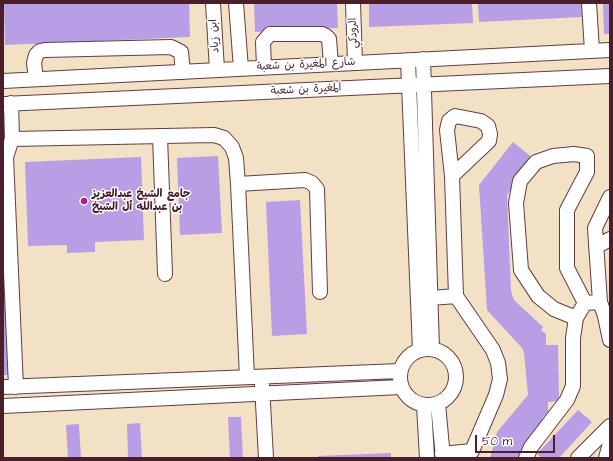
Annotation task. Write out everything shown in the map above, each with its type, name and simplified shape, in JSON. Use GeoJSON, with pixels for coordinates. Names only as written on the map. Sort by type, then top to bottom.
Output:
{"type":"FeatureCollection","features":[{"type":"Feature","properties":{"kind":"street","name":"الرودكي"},"geometry":{"type":"LineString","coordinates":[[353,3],[355,63]]}},
{"type":"Feature","properties":{"kind":"street"},"geometry":{"type":"LineString","coordinates":[[589,3],[592,51]]}},
{"type":"Feature","properties":{"kind":"street"},"geometry":{"type":"LineString","coordinates":[[213,8],[237,7],[242,68]]}},
{"type":"Feature","properties":{"kind":"street","name":"ابن زياد"},"geometry":{"type":"LineString","coordinates":[[213,8],[217,70]]}},
{"type":"Feature","properties":{"kind":"street"},"geometry":{"type":"LineString","coordinates":[[264,68],[263,42],[270,34],[322,34],[329,40],[331,64]]}},
{"type":"Feature","properties":{"kind":"street"},"geometry":{"type":"LineString","coordinates":[[36,79],[34,63],[36,55],[40,51],[45,50],[171,47],[181,52],[183,72]]}},
{"type":"Feature","properties":{"kind":"street","name":"شارع المغيرة بن شعبة"},"geometry":{"type":"LineString","coordinates":[[3,81],[610,50]]}},
{"type":"Feature","properties":{"kind":"street"},"geometry":{"type":"LineString","coordinates":[[423,59],[423,250],[426,350]]}},
{"type":"Feature","properties":{"kind":"street"},"geometry":{"type":"LineString","coordinates":[[408,60],[423,250],[431,298],[426,350]]}},
{"type":"Feature","properties":{"kind":"street","name":"المغيرة بن شعبة"},"geometry":{"type":"LineString","coordinates":[[7,103],[610,76]]}},
{"type":"Feature","properties":{"kind":"street"},"geometry":{"type":"LineString","coordinates":[[7,103],[12,139],[6,157],[9,387],[400,371]]}},
{"type":"Feature","properties":{"kind":"street"},"geometry":{"type":"LineString","coordinates":[[12,139],[214,135],[224,138],[232,147],[236,158],[247,377]]}},
{"type":"Feature","properties":{"kind":"street"},"geometry":{"type":"LineString","coordinates":[[160,136],[165,274]]}},
{"type":"Feature","properties":{"kind":"street"},"geometry":{"type":"LineString","coordinates":[[576,318],[554,309],[538,296],[521,270],[516,203],[520,181],[536,162],[553,156],[574,154],[587,156],[587,172],[567,210],[567,268],[585,302]]}},
{"type":"Feature","properties":{"kind":"street"},"geometry":{"type":"LineString","coordinates":[[431,404],[443,456],[472,455],[496,395],[500,379],[498,363],[492,350],[456,296],[452,176]]}},
{"type":"Feature","properties":{"kind":"street"},"geometry":{"type":"LineString","coordinates":[[238,184],[305,180],[312,183],[317,189],[320,292]]}},
{"type":"Feature","properties":{"kind":"street"},"geometry":{"type":"LineString","coordinates":[[610,196],[595,228],[600,302],[608,318],[610,340]]}},
{"type":"Feature","properties":{"kind":"street"},"geometry":{"type":"LineString","coordinates":[[596,247],[610,239]]}},
{"type":"Feature","properties":{"kind":"street"},"geometry":{"type":"LineString","coordinates":[[431,298],[456,296]]}},
{"type":"Feature","properties":{"kind":"street"},"geometry":{"type":"LineString","coordinates":[[585,302],[600,302]]}},
{"type":"Feature","properties":{"kind":"street"},"geometry":{"type":"LineString","coordinates":[[526,458],[531,447],[567,400],[573,386],[573,338],[576,318],[585,302]]}},
{"type":"Feature","properties":{"kind":"street"},"geometry":{"type":"LineString","coordinates":[[426,350],[444,354],[449,358],[456,377],[453,390],[449,396],[431,404],[412,401],[401,387],[400,371],[406,359],[426,350]]}},
{"type":"Feature","properties":{"kind":"street"},"geometry":{"type":"LineString","coordinates":[[261,377],[266,458]]}},
{"type":"Feature","properties":{"kind":"street"},"geometry":{"type":"LineString","coordinates":[[134,382],[134,400]]}},
{"type":"Feature","properties":{"kind":"street"},"geometry":{"type":"LineString","coordinates":[[3,406],[401,387]]}},
{"type":"Feature","properties":{"kind":"street"},"geometry":{"type":"LineString","coordinates":[[427,458],[431,404]]}},
{"type":"Feature","properties":{"kind":"street"},"geometry":{"type":"LineString","coordinates":[[578,458],[610,426]]}},
{"type":"Feature","properties":{"kind":"street"},"geometry":{"type":"LineString","coordinates":[[606,458],[610,443]]}},
{"type":"Feature","properties":{"kind":"building"},"geometry":{"type":"Polygon","coordinates":[[[4,3],[189,3],[190,37],[5,45],[4,3]]]}},
{"type":"Feature","properties":{"kind":"building"},"geometry":{"type":"Polygon","coordinates":[[[254,3],[337,3],[338,28],[255,32],[254,3]]]}},
{"type":"Feature","properties":{"kind":"building"},"geometry":{"type":"Polygon","coordinates":[[[369,3],[472,3],[473,23],[369,27],[369,3]]]}},
{"type":"Feature","properties":{"kind":"building"},"geometry":{"type":"Polygon","coordinates":[[[478,3],[581,3],[582,17],[479,22],[478,3]]]}},
{"type":"Feature","properties":{"kind":"building"},"geometry":{"type":"Polygon","coordinates":[[[603,3],[610,3],[610,34],[604,34],[603,3]]]}},
{"type":"Feature","properties":{"kind":"building"},"geometry":{"type":"Polygon","coordinates":[[[513,142],[534,159],[507,195],[511,291],[514,300],[543,327],[541,330],[546,334],[546,345],[558,345],[559,401],[548,402],[548,412],[542,418],[546,421],[519,458],[490,458],[497,432],[528,395],[524,353],[522,348],[487,310],[479,185],[513,142]]]}},
{"type":"Feature","properties":{"kind":"building"},"geometry":{"type":"Polygon","coordinates":[[[218,156],[222,233],[180,235],[177,158],[218,156]]]}},
{"type":"Feature","properties":{"kind":"building","name":"جامع الشيخ عبدالعزيز بن عبدالله أل الشيخ"},"geometry":{"type":"Polygon","coordinates":[[[141,157],[144,240],[95,242],[95,252],[67,253],[67,245],[28,246],[25,162],[141,157]]]}},
{"type":"Feature","properties":{"kind":"building"},"geometry":{"type":"Polygon","coordinates":[[[300,200],[307,334],[272,336],[266,202],[300,200]]]}},
{"type":"Feature","properties":{"kind":"building"},"geometry":{"type":"Polygon","coordinates":[[[3,263],[9,375],[3,375],[3,263]]]}},
{"type":"Feature","properties":{"kind":"building"},"geometry":{"type":"Polygon","coordinates":[[[578,410],[592,422],[559,458],[542,458],[537,454],[578,410]]]}},
{"type":"Feature","properties":{"kind":"building"},"geometry":{"type":"Polygon","coordinates":[[[228,417],[241,417],[243,458],[230,458],[228,417]]]}},
{"type":"Feature","properties":{"kind":"building"},"geometry":{"type":"Polygon","coordinates":[[[140,423],[142,458],[128,458],[127,424],[140,423]]]}},
{"type":"Feature","properties":{"kind":"building"},"geometry":{"type":"Polygon","coordinates":[[[79,424],[81,458],[68,458],[66,425],[79,424]]]}},
{"type":"Feature","properties":{"kind":"building"},"geometry":{"type":"Polygon","coordinates":[[[391,453],[391,458],[318,458],[318,456],[391,453]]]}},
{"type":"Feature","properties":{"kind":"place","name":"جامع الشيخ عبدالعزيز بن عبدالله أل الشيخ"},"geometry":{"type":"Point","coordinates":[84,201]}}]}
